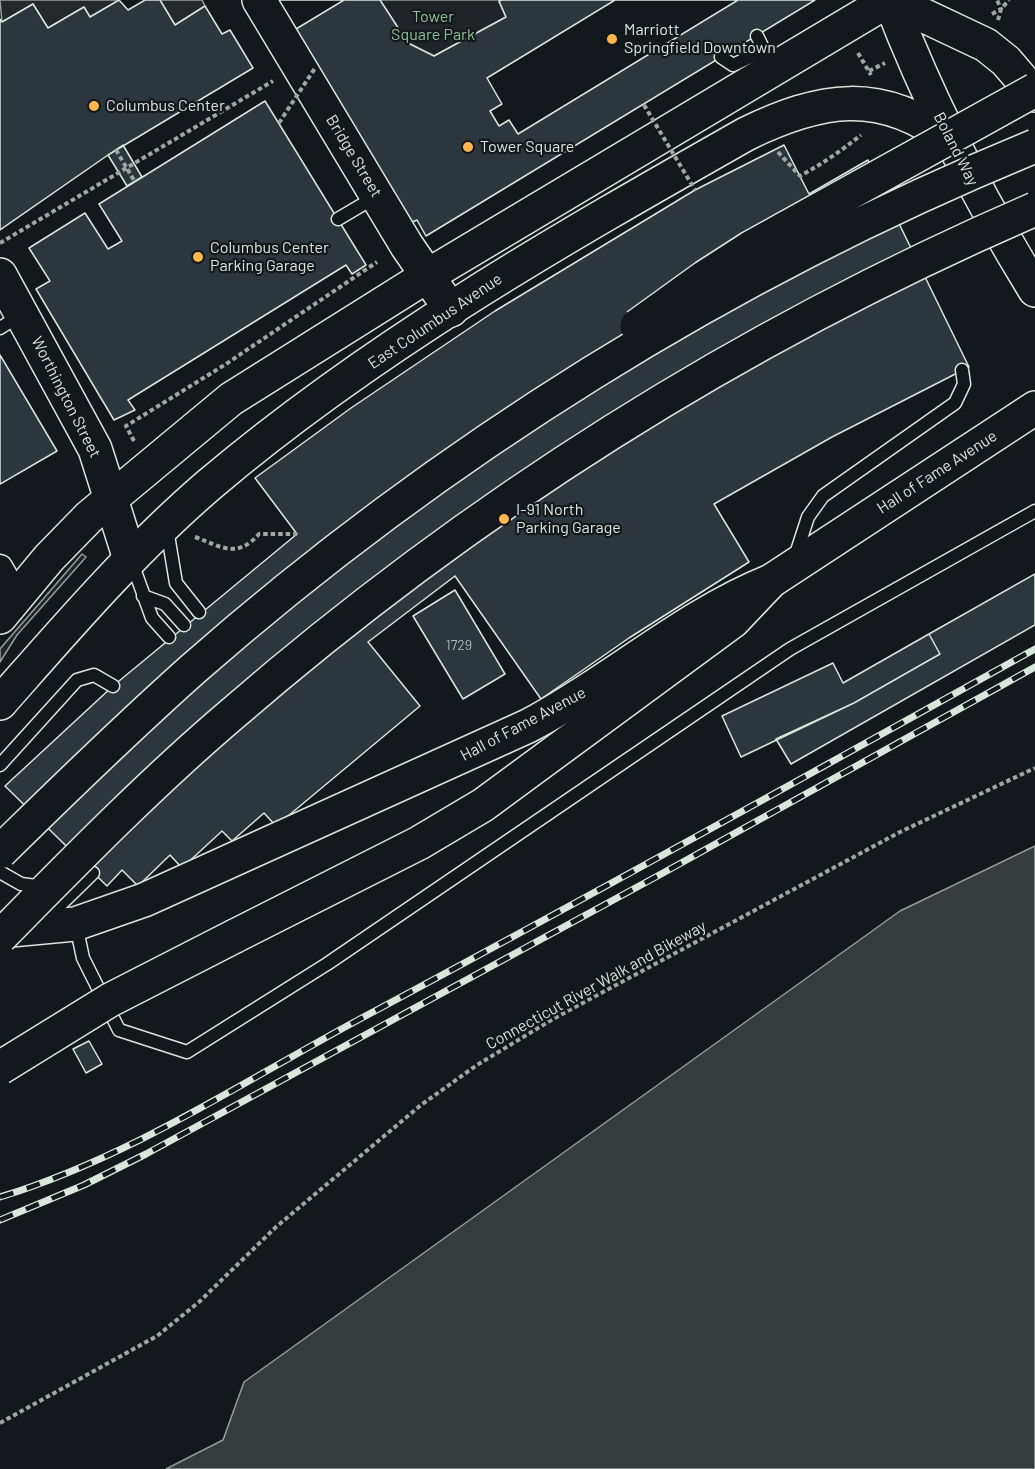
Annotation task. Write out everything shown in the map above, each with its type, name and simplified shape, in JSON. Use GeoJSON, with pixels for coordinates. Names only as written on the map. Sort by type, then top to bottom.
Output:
{"type":"FeatureCollection","features":[{"type":"Feature","properties":{"kind":"main road","name":"Bridge Street"},"geometry":{"type":"LineString","coordinates":[[259,0],[307,67],[383,193],[427,276],[451,310]]}},
{"type":"Feature","properties":{"kind":"main road"},"geometry":{"type":"LineString","coordinates":[[8,606],[67,539],[111,498],[231,399],[768,59],[890,0],[986,45],[1006,61],[1035,95]]}},
{"type":"Feature","properties":{"kind":"main road","name":"Boland Way"},"geometry":{"type":"LineString","coordinates":[[890,0],[910,52],[950,140],[993,221],[1035,290]]}},
{"type":"Feature","properties":{"kind":"main road"},"geometry":{"type":"LineString","coordinates":[[512,426],[625,336],[705,277],[835,200],[1035,90]]}},
{"type":"Feature","properties":{"kind":"main road","name":"East Columbus Avenue"},"geometry":{"type":"LineString","coordinates":[[0,703],[130,559],[166,524],[266,439],[490,283],[734,141],[786,116],[824,106],[871,105],[918,118],[950,140]]}},
{"type":"Feature","properties":{"kind":"main road"},"geometry":{"type":"LineString","coordinates":[[0,852],[130,727],[273,603],[431,482],[512,426],[592,374],[763,275],[926,194],[1035,146]]}},
{"type":"Feature","properties":{"kind":"main road"},"geometry":{"type":"LineString","coordinates":[[10,929],[151,788],[229,716],[310,648],[477,520],[608,433],[789,327],[881,280],[1035,209]]}},
{"type":"Feature","properties":{"kind":"main road","name":"Worthington Street"},"geometry":{"type":"LineString","coordinates":[[0,275],[12,321],[95,449],[130,559]]}},
{"type":"Feature","properties":{"kind":"main road","name":"Hall of Fame Avenue"},"geometry":{"type":"LineString","coordinates":[[10,929],[75,924],[194,879],[519,730],[588,691],[725,603],[782,574],[1035,408]]}},
{"type":"Feature","properties":{"kind":"main road"},"geometry":{"type":"LineString","coordinates":[[0,1068],[45,1038],[110,1000],[419,843],[483,805],[733,621],[782,574]]}},
{"type":"Feature","properties":{"kind":"street"},"geometry":{"type":"LineString","coordinates":[[0,567],[8,606]]}},
{"type":"Feature","properties":{"kind":"lane"},"geometry":{"type":"LineString","coordinates":[[721,57],[733,65],[768,59],[757,36]]}},
{"type":"Feature","properties":{"kind":"lane"},"geometry":{"type":"LineString","coordinates":[[338,219],[383,193]]}},
{"type":"Feature","properties":{"kind":"lane"},"geometry":{"type":"LineString","coordinates":[[782,574],[802,529],[819,501],[955,403],[964,384],[962,370]]}},
{"type":"Feature","properties":{"kind":"lane"},"geometry":{"type":"LineString","coordinates":[[75,924],[83,958],[119,1030],[187,1052],[327,964],[790,649],[1035,511]]}},
{"type":"Feature","properties":{"kind":"lane"},"geometry":{"type":"LineString","coordinates":[[166,524],[176,583],[199,612]]}},
{"type":"Feature","properties":{"kind":"lane"},"geometry":{"type":"LineString","coordinates":[[130,559],[152,618],[170,637]]}},
{"type":"Feature","properties":{"kind":"lane"},"geometry":{"type":"LineString","coordinates":[[143,596],[165,604],[184,625]]}},
{"type":"Feature","properties":{"kind":"lane"},"geometry":{"type":"LineString","coordinates":[[0,765],[77,680],[94,675],[113,686]]}},
{"type":"Feature","properties":{"kind":"lane"},"geometry":{"type":"LineString","coordinates":[[10,929],[70,849]]}},
{"type":"Feature","properties":{"kind":"lane"},"geometry":{"type":"LineString","coordinates":[[10,929],[88,867]]}},
{"type":"Feature","properties":{"kind":"lane"},"geometry":{"type":"LineString","coordinates":[[10,929],[88,867]]}},
{"type":"Feature","properties":{"kind":"lane"},"geometry":{"type":"LineString","coordinates":[[0,873],[21,884],[50,886],[77,877],[88,867]]}},
{"type":"Feature","properties":{"kind":"path"},"geometry":{"type":"LineString","coordinates":[[1001,9],[1009,0]]}},
{"type":"Feature","properties":{"kind":"path"},"geometry":{"type":"LineString","coordinates":[[279,123],[307,67]]}},
{"type":"Feature","properties":{"kind":"path"},"geometry":{"type":"LineString","coordinates":[[0,243],[307,67]]}},
{"type":"Feature","properties":{"kind":"path"},"geometry":{"type":"LineString","coordinates":[[644,105],[696,190],[706,185]]}},
{"type":"Feature","properties":{"kind":"path"},"geometry":{"type":"LineString","coordinates":[[116,150],[135,182]]}},
{"type":"Feature","properties":{"kind":"path"},"geometry":{"type":"LineString","coordinates":[[768,157],[778,152],[800,176],[830,160]]}},
{"type":"Feature","properties":{"kind":"path","name":"Connecticut River Walk and Bikeway"},"geometry":{"type":"LineString","coordinates":[[0,1422],[157,1336],[199,1302],[276,1227],[421,1105],[477,1065],[553,1019],[900,832],[1035,768]]}},
{"type":"Feature","properties":{"kind":"green space","name":"Tower Square Park"},"geometry":{"type":"Polygon","coordinates":[[[380,0],[502,0],[499,2],[506,17],[434,56],[408,43],[380,0]]]}},
{"type":"Feature","properties":{"kind":"green space"},"geometry":{"type":"Polygon","coordinates":[[[82,554],[86,557],[17,635],[0,662],[0,649],[82,554]]]}},
{"type":"Feature","properties":{"kind":"shaded area"},"geometry":{"type":"Polygon","coordinates":[[[0,0],[119,0],[90,17],[84,7],[48,28],[33,4],[2,22],[0,0]]]}},
{"type":"Feature","properties":{"kind":"shaded area"},"geometry":{"type":"Polygon","coordinates":[[[160,0],[202,0],[205,6],[175,25],[160,0]]]}},
{"type":"Feature","properties":{"kind":"shaded area"},"geometry":{"type":"Polygon","coordinates":[[[1035,846],[1035,1469],[166,1469],[223,1440],[244,1382],[900,911],[1035,846]]]}},
{"type":"Feature","properties":{"kind":"building","name":"Columbus Center"},"geometry":{"type":"Polygon","coordinates":[[[119,0],[128,10],[145,0],[160,0],[175,25],[205,6],[222,34],[230,30],[253,68],[108,155],[0,230],[0,19],[2,22],[33,4],[48,28],[84,7],[90,17],[119,0]]]}},
{"type":"Feature","properties":{"kind":"building","name":"Tower Square"},"geometry":{"type":"Polygon","coordinates":[[[274,0],[380,0],[408,43],[434,56],[506,17],[499,1],[502,0],[815,0],[426,236],[417,220],[408,224],[274,0]]]}},
{"type":"Feature","properties":{"kind":"building"},"geometry":{"type":"Polygon","coordinates":[[[278,0],[344,0],[296,29],[278,0]]]}},
{"type":"Feature","properties":{"kind":"building","name":"Marriott Springfield Downtown"},"geometry":{"type":"Polygon","coordinates":[[[615,0],[738,0],[518,134],[509,120],[499,126],[490,111],[502,104],[487,78],[615,0]]]}},
{"type":"Feature","properties":{"kind":"building","name":"Columbus Center Parking Garage"},"geometry":{"type":"Polygon","coordinates":[[[265,101],[366,265],[352,274],[346,265],[128,400],[135,410],[114,420],[36,289],[50,281],[29,248],[85,213],[108,249],[122,241],[99,204],[265,101]]]}},
{"type":"Feature","properties":{"kind":"building"},"geometry":{"type":"Polygon","coordinates":[[[123,145],[142,177],[127,186],[108,155],[123,145]]]}},
{"type":"Feature","properties":{"kind":"building","name":"I-91 North Parking Garage"},"geometry":{"type":"Polygon","coordinates":[[[784,145],[809,194],[868,160],[969,367],[832,437],[714,504],[749,562],[629,638],[541,699],[455,576],[368,642],[420,706],[276,826],[264,813],[232,841],[222,831],[182,868],[170,855],[138,886],[122,870],[107,886],[5,786],[113,686],[297,534],[255,478],[351,408],[495,311],[695,190],[784,145]]]}},
{"type":"Feature","properties":{"kind":"building"},"geometry":{"type":"Polygon","coordinates":[[[0,355],[57,451],[0,484],[0,355]]]}},
{"type":"Feature","properties":{"kind":"building"},"geometry":{"type":"Polygon","coordinates":[[[1035,574],[1035,625],[791,764],[776,739],[854,703],[940,654],[929,634],[1035,574]]]}},
{"type":"Feature","properties":{"kind":"building"},"geometry":{"type":"Polygon","coordinates":[[[455,590],[505,674],[463,699],[413,616],[455,590]]]}},
{"type":"Feature","properties":{"kind":"building"},"geometry":{"type":"Polygon","coordinates":[[[929,634],[940,654],[854,703],[741,757],[722,716],[833,663],[843,683],[929,634]]]}},
{"type":"Feature","properties":{"kind":"building"},"geometry":{"type":"Polygon","coordinates":[[[89,1041],[102,1064],[86,1073],[73,1049],[89,1041]]]}},
{"type":"Feature","properties":{"kind":"railway"},"geometry":{"type":"LineString","coordinates":[[0,1197],[93,1162],[183,1118],[1035,649]]}},
{"type":"Feature","properties":{"kind":"railway"},"geometry":{"type":"LineString","coordinates":[[0,1220],[84,1185],[146,1154],[663,873],[1035,667]]}},
{"type":"Feature","properties":{"kind":"place","name":"Marriott Springfield Downtown"},"geometry":{"type":"Point","coordinates":[612,39]}},
{"type":"Feature","properties":{"kind":"place","name":"Columbus Center"},"geometry":{"type":"Point","coordinates":[94,106]}},
{"type":"Feature","properties":{"kind":"place","name":"Tower Square"},"geometry":{"type":"Point","coordinates":[468,147]}},
{"type":"Feature","properties":{"kind":"place","name":"Columbus Center Parking Garage"},"geometry":{"type":"Point","coordinates":[198,257]}},
{"type":"Feature","properties":{"kind":"place","name":"I-91 North Parking Garage"},"geometry":{"type":"Point","coordinates":[504,519]}}]}
